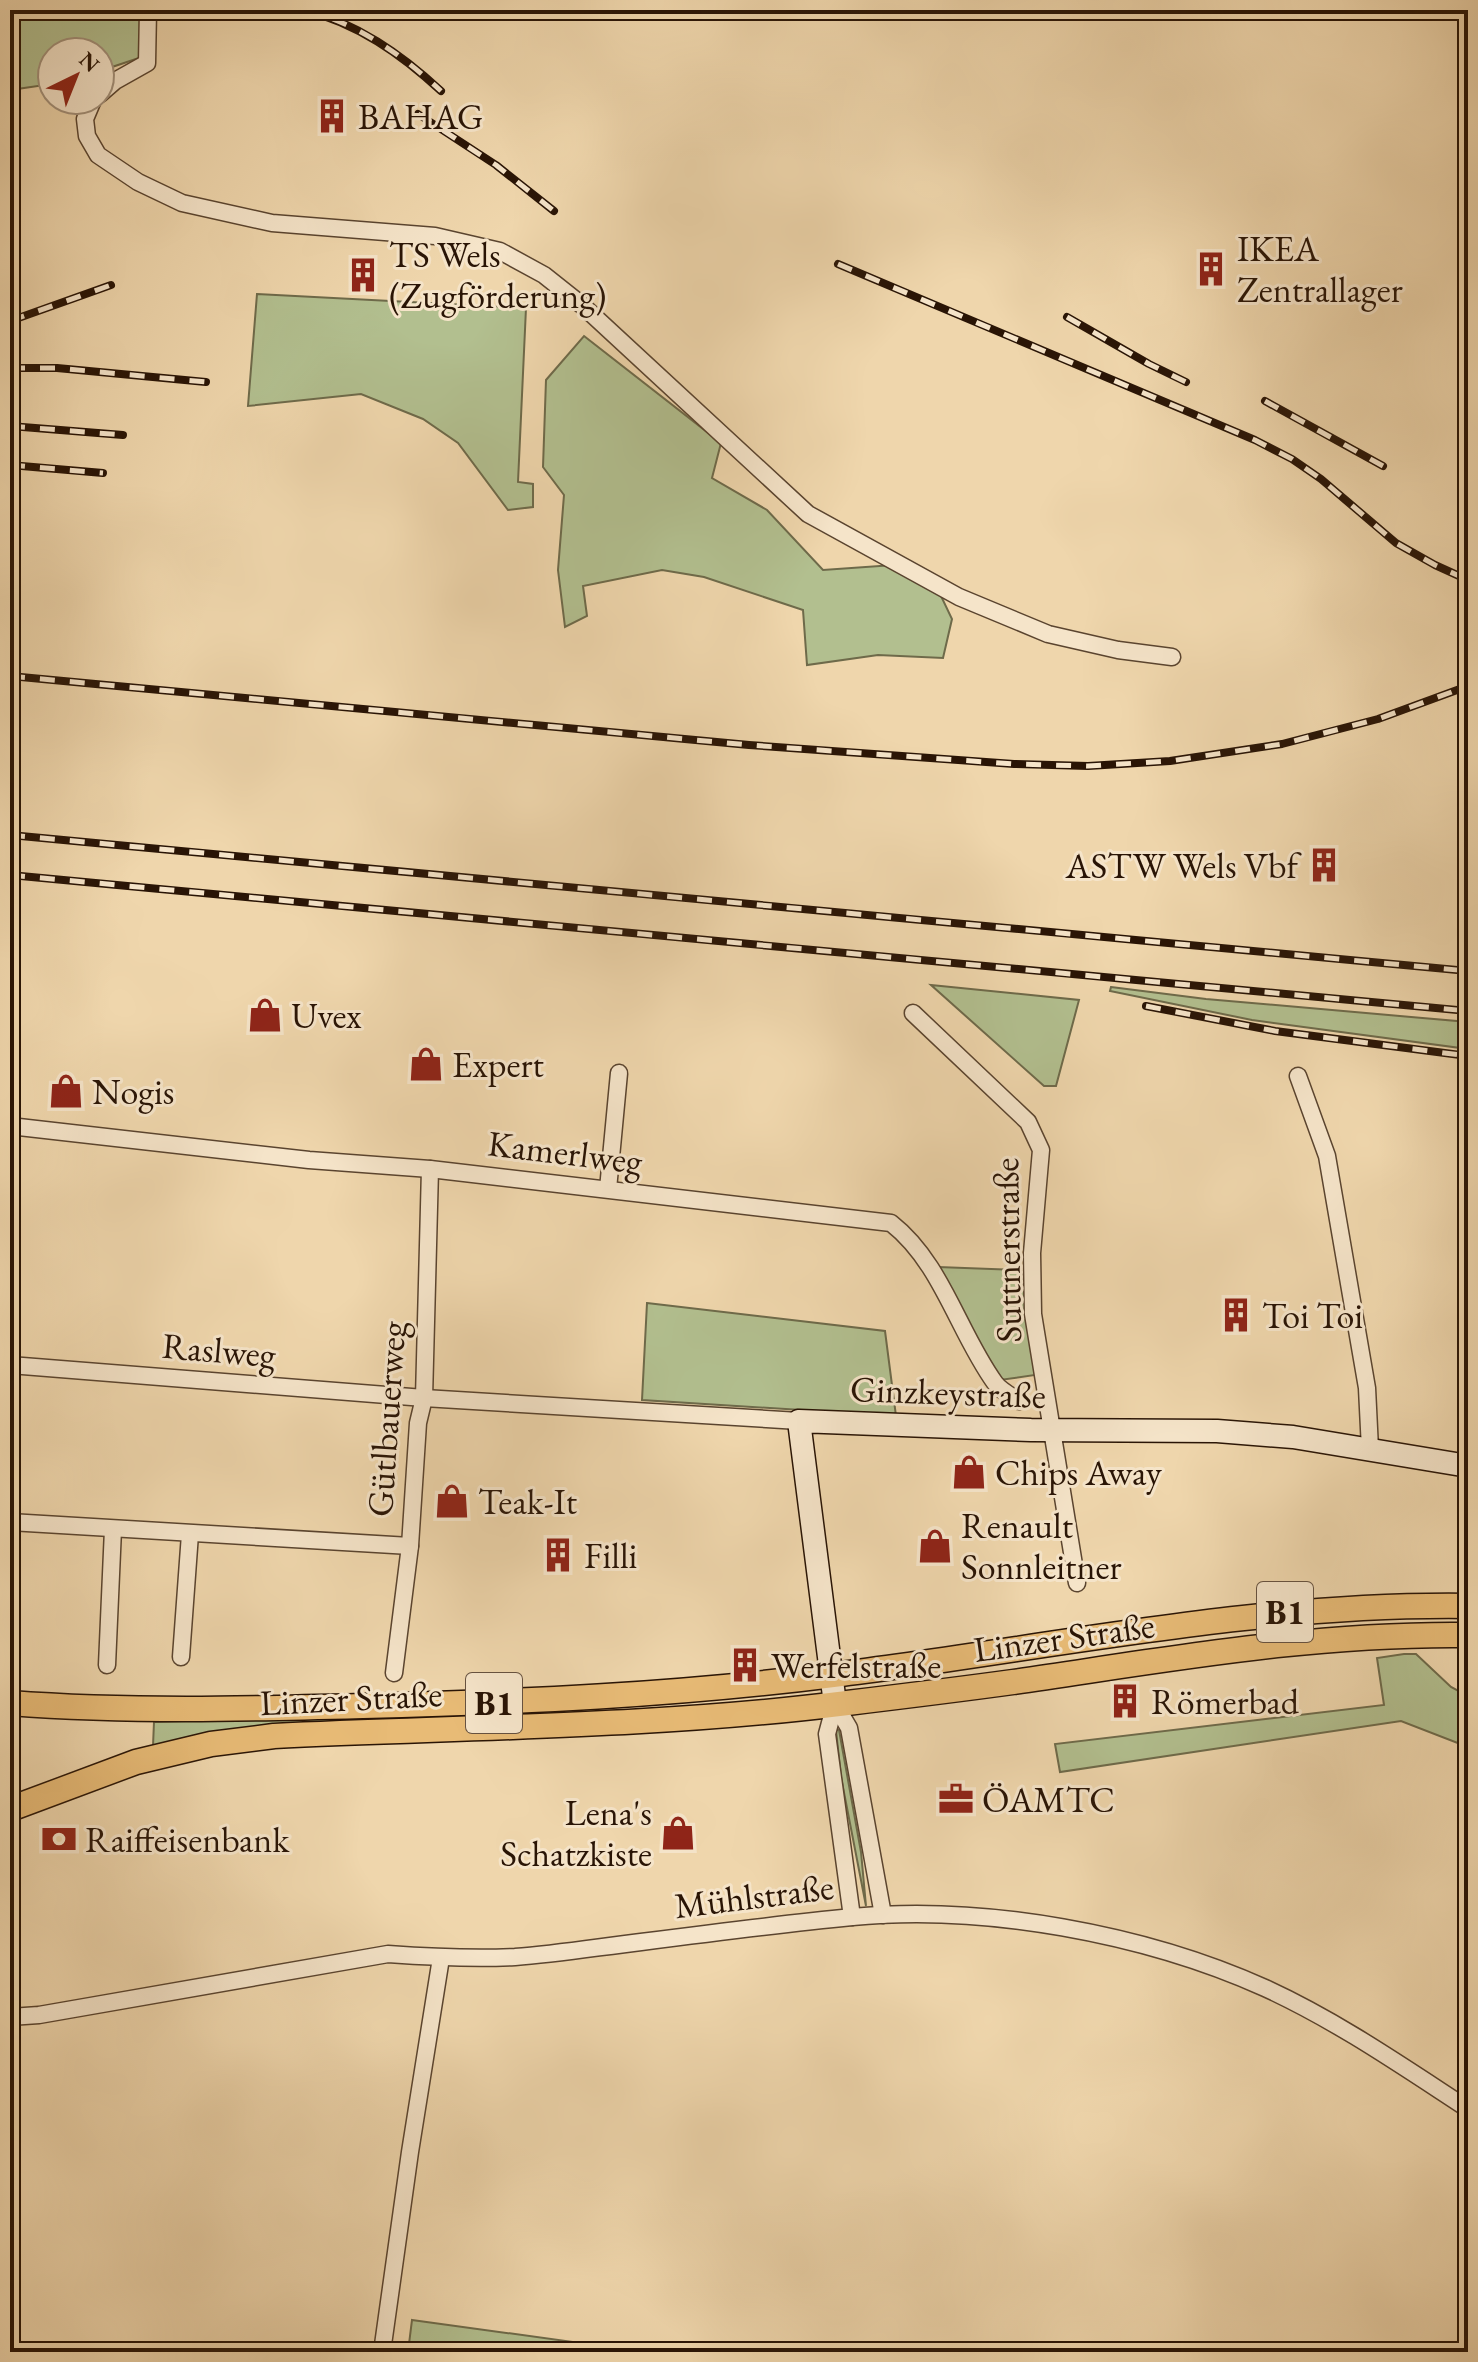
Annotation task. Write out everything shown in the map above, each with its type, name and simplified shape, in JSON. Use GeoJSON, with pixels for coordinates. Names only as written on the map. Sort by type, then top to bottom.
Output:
{"type":"FeatureCollection","features":[{"type":"Feature","properties":{"kind":"main road","name":"Linzer Straße"},"geometry":{"type":"LineString","coordinates":[[10,1703],[156,1710],[511,1703],[643,1695],[832,1675],[1306,1610],[1468,1606]]}},
{"type":"Feature","properties":{"kind":"main road","name":"Linzer Straße"},"geometry":{"type":"LineString","coordinates":[[10,1809],[136,1762],[227,1742],[289,1735],[646,1720],[835,1704],[1186,1655],[1344,1637],[1468,1635]]}},
{"type":"Feature","properties":{"kind":"street"},"geometry":{"type":"LineString","coordinates":[[116,80],[147,63],[148,10]]}},
{"type":"Feature","properties":{"kind":"street"},"geometry":{"type":"LineString","coordinates":[[86,116],[87,136],[98,155],[138,182],[182,203],[272,223],[435,236],[500,251],[544,275],[583,306],[808,514],[959,597],[1048,634],[1118,650],[1172,657]]}},
{"type":"Feature","properties":{"kind":"street","name":"Suttnerstraße"},"geometry":{"type":"LineString","coordinates":[[913,1013],[1028,1122],[1041,1150],[1031,1278],[1033,1314],[1077,1583]]}},
{"type":"Feature","properties":{"kind":"street"},"geometry":{"type":"LineString","coordinates":[[608,1189],[619,1073]]}},
{"type":"Feature","properties":{"kind":"street"},"geometry":{"type":"LineString","coordinates":[[1298,1076],[1327,1156],[1367,1388],[1370,1449]]}},
{"type":"Feature","properties":{"kind":"street","name":"Kamerlweg"},"geometry":{"type":"LineString","coordinates":[[10,1126],[309,1160],[430,1169],[891,1223],[908,1236],[928,1265],[996,1385],[1019,1401]]}},
{"type":"Feature","properties":{"kind":"street","name":"Gütlbauerweg"},"geometry":{"type":"LineString","coordinates":[[394,1673],[410,1546],[418,1423],[424,1398],[430,1169]]}},
{"type":"Feature","properties":{"kind":"street","name":"Raslweg"},"geometry":{"type":"LineString","coordinates":[[10,1365],[424,1398]]}},
{"type":"Feature","properties":{"kind":"street","name":"Ginzkeystraße"},"geometry":{"type":"LineString","coordinates":[[424,1398],[799,1421],[1053,1430],[1217,1431],[1293,1437],[1468,1466]]}},
{"type":"Feature","properties":{"kind":"street"},"geometry":{"type":"LineString","coordinates":[[799,1421],[832,1675],[835,1704],[827,1734],[852,1917]]}},
{"type":"Feature","properties":{"kind":"street"},"geometry":{"type":"LineString","coordinates":[[10,1522],[410,1546]]}},
{"type":"Feature","properties":{"kind":"street"},"geometry":{"type":"LineString","coordinates":[[107,1665],[113,1529]]}},
{"type":"Feature","properties":{"kind":"street"},"geometry":{"type":"LineString","coordinates":[[181,1657],[190,1534]]}},
{"type":"Feature","properties":{"kind":"street"},"geometry":{"type":"LineString","coordinates":[[835,1704],[849,1728],[883,1915]]}},
{"type":"Feature","properties":{"kind":"street","name":"Mühlstraße"},"geometry":{"type":"LineString","coordinates":[[10,2017],[39,2015],[388,1954],[441,1958],[538,1955],[852,1917],[987,1917],[1041,1925],[1165,1952],[1217,1968],[1311,2011],[1372,2046],[1468,2109]]}},
{"type":"Feature","properties":{"kind":"street"},"geometry":{"type":"LineString","coordinates":[[382,2352],[441,1958]]}},
{"type":"Feature","properties":{"kind":"green space"},"geometry":{"type":"Polygon","coordinates":[[[10,10],[142,10],[139,58],[116,66],[116,36],[36,36],[36,86],[10,90],[10,10]]]}},
{"type":"Feature","properties":{"kind":"green space"},"geometry":{"type":"Polygon","coordinates":[[[257,294],[526,308],[518,482],[533,484],[533,507],[508,510],[458,443],[423,419],[361,394],[248,406],[257,294]]]}},
{"type":"Feature","properties":{"kind":"green space"},"geometry":{"type":"Polygon","coordinates":[[[584,336],[721,443],[712,478],[767,510],[823,570],[894,565],[941,596],[952,619],[943,658],[878,655],[807,665],[803,610],[704,577],[662,570],[583,586],[587,616],[565,627],[558,570],[564,495],[543,467],[546,380],[584,336]]]}},
{"type":"Feature","properties":{"kind":"green space"},"geometry":{"type":"Polygon","coordinates":[[[931,985],[1079,1000],[1056,1086],[1044,1086],[931,985]]]}},
{"type":"Feature","properties":{"kind":"green space"},"geometry":{"type":"Polygon","coordinates":[[[1111,987],[1206,999],[1468,1022],[1468,1049],[1252,1020],[1110,991],[1111,987]]]}},
{"type":"Feature","properties":{"kind":"green space"},"geometry":{"type":"Polygon","coordinates":[[[938,1267],[1021,1270],[1035,1375],[1000,1380],[938,1267]]]}},
{"type":"Feature","properties":{"kind":"green space"},"geometry":{"type":"Polygon","coordinates":[[[647,1303],[885,1331],[896,1416],[642,1400],[647,1303]]]}},
{"type":"Feature","properties":{"kind":"green space"},"geometry":{"type":"Polygon","coordinates":[[[1416,1654],[1451,1687],[1468,1696],[1468,1747],[1401,1721],[1060,1772],[1055,1744],[1384,1705],[1377,1658],[1416,1654]]]}},
{"type":"Feature","properties":{"kind":"green space"},"geometry":{"type":"Polygon","coordinates":[[[381,1715],[382,1720],[267,1727],[210,1734],[153,1746],[154,1722],[381,1715]]]}},
{"type":"Feature","properties":{"kind":"green space"},"geometry":{"type":"Polygon","coordinates":[[[836,1730],[839,1730],[861,1852],[866,1906],[841,1777],[836,1730]]]}},
{"type":"Feature","properties":{"kind":"green space"},"geometry":{"type":"Polygon","coordinates":[[[412,2320],[595,2345],[594,2352],[408,2352],[412,2320]]]}},
{"type":"Feature","properties":{"kind":"railway"},"geometry":{"type":"LineString","coordinates":[[304,10],[342,23],[377,42],[441,91]]}},
{"type":"Feature","properties":{"kind":"railway"},"geometry":{"type":"LineString","coordinates":[[353,10],[360,15]]}},
{"type":"Feature","properties":{"kind":"railway"},"geometry":{"type":"LineString","coordinates":[[418,114],[496,165],[554,211]]}},
{"type":"Feature","properties":{"kind":"railway"},"geometry":{"type":"LineString","coordinates":[[838,264],[1255,440],[1292,459],[1321,479],[1396,543],[1468,580]]}},
{"type":"Feature","properties":{"kind":"railway"},"geometry":{"type":"LineString","coordinates":[[10,321],[111,285]]}},
{"type":"Feature","properties":{"kind":"railway"},"geometry":{"type":"LineString","coordinates":[[1067,317],[1186,382]]}},
{"type":"Feature","properties":{"kind":"railway"},"geometry":{"type":"LineString","coordinates":[[10,368],[57,368],[206,382]]}},
{"type":"Feature","properties":{"kind":"railway"},"geometry":{"type":"LineString","coordinates":[[1265,401],[1383,466]]}},
{"type":"Feature","properties":{"kind":"railway"},"geometry":{"type":"LineString","coordinates":[[10,426],[123,435]]}},
{"type":"Feature","properties":{"kind":"railway"},"geometry":{"type":"LineString","coordinates":[[10,465],[103,473]]}},
{"type":"Feature","properties":{"kind":"railway"},"geometry":{"type":"LineString","coordinates":[[1464,483],[1468,486]]}},
{"type":"Feature","properties":{"kind":"railway"},"geometry":{"type":"LineString","coordinates":[[10,676],[749,745],[1014,764],[1088,766],[1170,761],[1282,744],[1378,719],[1468,686]]}},
{"type":"Feature","properties":{"kind":"railway"},"geometry":{"type":"LineString","coordinates":[[10,835],[1468,971]]}},
{"type":"Feature","properties":{"kind":"railway"},"geometry":{"type":"LineString","coordinates":[[10,875],[1468,1011]]}},
{"type":"Feature","properties":{"kind":"railway"},"geometry":{"type":"LineString","coordinates":[[1146,1006],[1275,1031],[1468,1056]]}},
{"type":"Feature","properties":{"kind":"place","name":"BAHAG"},"geometry":{"type":"Point","coordinates":[332,116]}},
{"type":"Feature","properties":{"kind":"place","name":"IKEA Zentrallager"},"geometry":{"type":"Point","coordinates":[1211,269]}},
{"type":"Feature","properties":{"kind":"place","name":"TS Wels (Zugförderung)"},"geometry":{"type":"Point","coordinates":[363,275]}},
{"type":"Feature","properties":{"kind":"place","name":"ASTW Wels Vbf"},"geometry":{"type":"Point","coordinates":[1324,865]}},
{"type":"Feature","properties":{"kind":"place","name":"Uvex"},"geometry":{"type":"Point","coordinates":[265,1015]}},
{"type":"Feature","properties":{"kind":"place","name":"Expert"},"geometry":{"type":"Point","coordinates":[426,1064]}},
{"type":"Feature","properties":{"kind":"place","name":"Nogis"},"geometry":{"type":"Point","coordinates":[66,1091]}},
{"type":"Feature","properties":{"kind":"place","name":"Toi Toi"},"geometry":{"type":"Point","coordinates":[1236,1315]}},
{"type":"Feature","properties":{"kind":"place","name":"Chips Away"},"geometry":{"type":"Point","coordinates":[969,1472]}},
{"type":"Feature","properties":{"kind":"place","name":"Teak-It"},"geometry":{"type":"Point","coordinates":[452,1501]}},
{"type":"Feature","properties":{"kind":"place","name":"Renault Sonnleitner"},"geometry":{"type":"Point","coordinates":[935,1546]}},
{"type":"Feature","properties":{"kind":"place","name":"Filli"},"geometry":{"type":"Point","coordinates":[558,1555]}},
{"type":"Feature","properties":{"kind":"place","name":"Werfelstraße"},"geometry":{"type":"Point","coordinates":[745,1665]}},
{"type":"Feature","properties":{"kind":"place","name":"Römerbad"},"geometry":{"type":"Point","coordinates":[1125,1701]}},
{"type":"Feature","properties":{"kind":"place","name":"ÖAMTC"},"geometry":{"type":"Point","coordinates":[956,1799]}},
{"type":"Feature","properties":{"kind":"place","name":"Lena's Schatzkiste"},"geometry":{"type":"Point","coordinates":[678,1833]}},
{"type":"Feature","properties":{"kind":"place","name":"Raiffeisenbank"},"geometry":{"type":"Point","coordinates":[59,1839]}}]}
